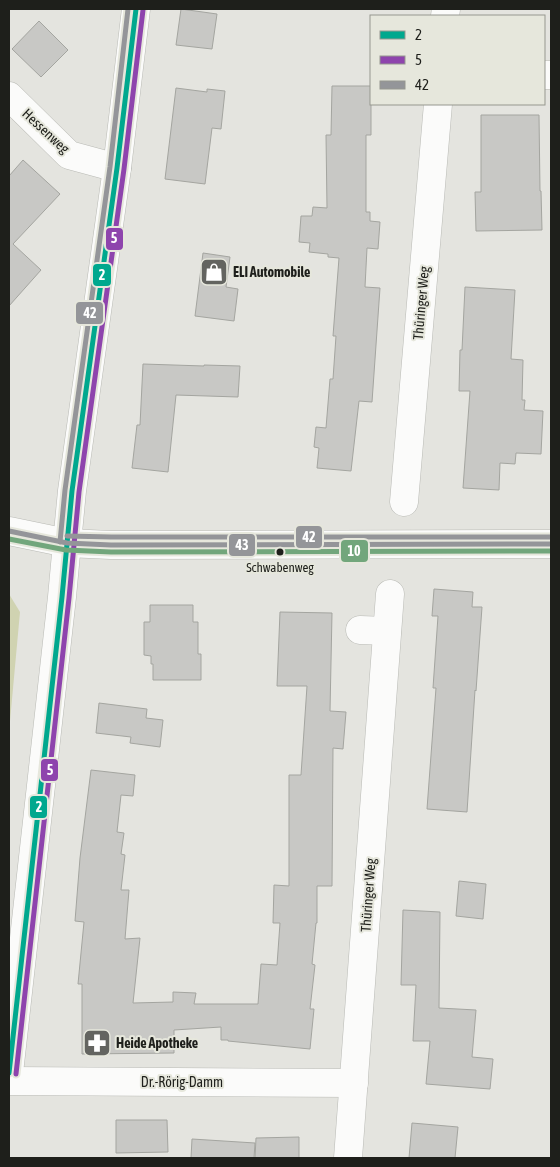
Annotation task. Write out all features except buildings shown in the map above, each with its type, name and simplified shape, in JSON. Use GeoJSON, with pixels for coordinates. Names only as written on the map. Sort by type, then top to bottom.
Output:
{"type":"FeatureCollection","features":[{"type":"Feature","properties":{"kind":"street"},"geometry":{"type":"LineString","coordinates":[[9,1073],[60,616],[72,491],[117,168],[136,9]]}},
{"type":"Feature","properties":{"kind":"street","name":"Hessenweg"},"geometry":{"type":"LineString","coordinates":[[9,96],[69,155],[117,168]]}},
{"type":"Feature","properties":{"kind":"street","name":"Thüringer Weg"},"geometry":{"type":"LineString","coordinates":[[404,502],[438,105]]}},
{"type":"Feature","properties":{"kind":"street"},"geometry":{"type":"LineString","coordinates":[[9,531],[66,543],[111,545],[551,544]]}},
{"type":"Feature","properties":{"kind":"street","name":"Thüringer Weg"},"geometry":{"type":"LineString","coordinates":[[348,1158],[390,594]]}},
{"type":"Feature","properties":{"kind":"street"},"geometry":{"type":"LineString","coordinates":[[360,630],[387,631]]}},
{"type":"Feature","properties":{"kind":"street","name":"Dr.-Rörig-Damm"},"geometry":{"type":"LineString","coordinates":[[9,1081],[354,1084]]}},
{"type":"Feature","properties":{"kind":"green space"},"geometry":{"type":"Polygon","coordinates":[[[9,594],[20,612],[9,732],[9,594]]]}},
{"type":"Feature","properties":{"kind":"transit line","name":"42"},"geometry":{"type":"LineString","coordinates":[[60,542],[65,490],[110,167],[128,9]]}},
{"type":"Feature","properties":{"kind":"transit line","name":"2"},"geometry":{"type":"LineString","coordinates":[[9,1073],[72,491],[117,168],[136,9]]}},
{"type":"Feature","properties":{"kind":"transit line","name":"5"},"geometry":{"type":"LineString","coordinates":[[16,1074],[79,492],[124,169],[143,10]]}},
{"type":"Feature","properties":{"kind":"transit line","name":"43"},"geometry":{"type":"LineString","coordinates":[[9,531],[67,543],[111,545],[551,544]]}},
{"type":"Feature","properties":{"kind":"transit line","name":"42"},"geometry":{"type":"LineString","coordinates":[[67,536],[551,537]]}},
{"type":"Feature","properties":{"kind":"transit line","name":"10"},"geometry":{"type":"LineString","coordinates":[[9,539],[66,550],[111,552],[551,551]]}},
{"type":"Feature","properties":{"kind":"place","name":"ELI Automobile"},"geometry":{"type":"Point","coordinates":[214,272]}},
{"type":"Feature","properties":{"kind":"place","name":"Schwabenweg"},"geometry":{"type":"Point","coordinates":[280,552]}},
{"type":"Feature","properties":{"kind":"place","name":"Heide Apotheke"},"geometry":{"type":"Point","coordinates":[97,1043]}}]}
